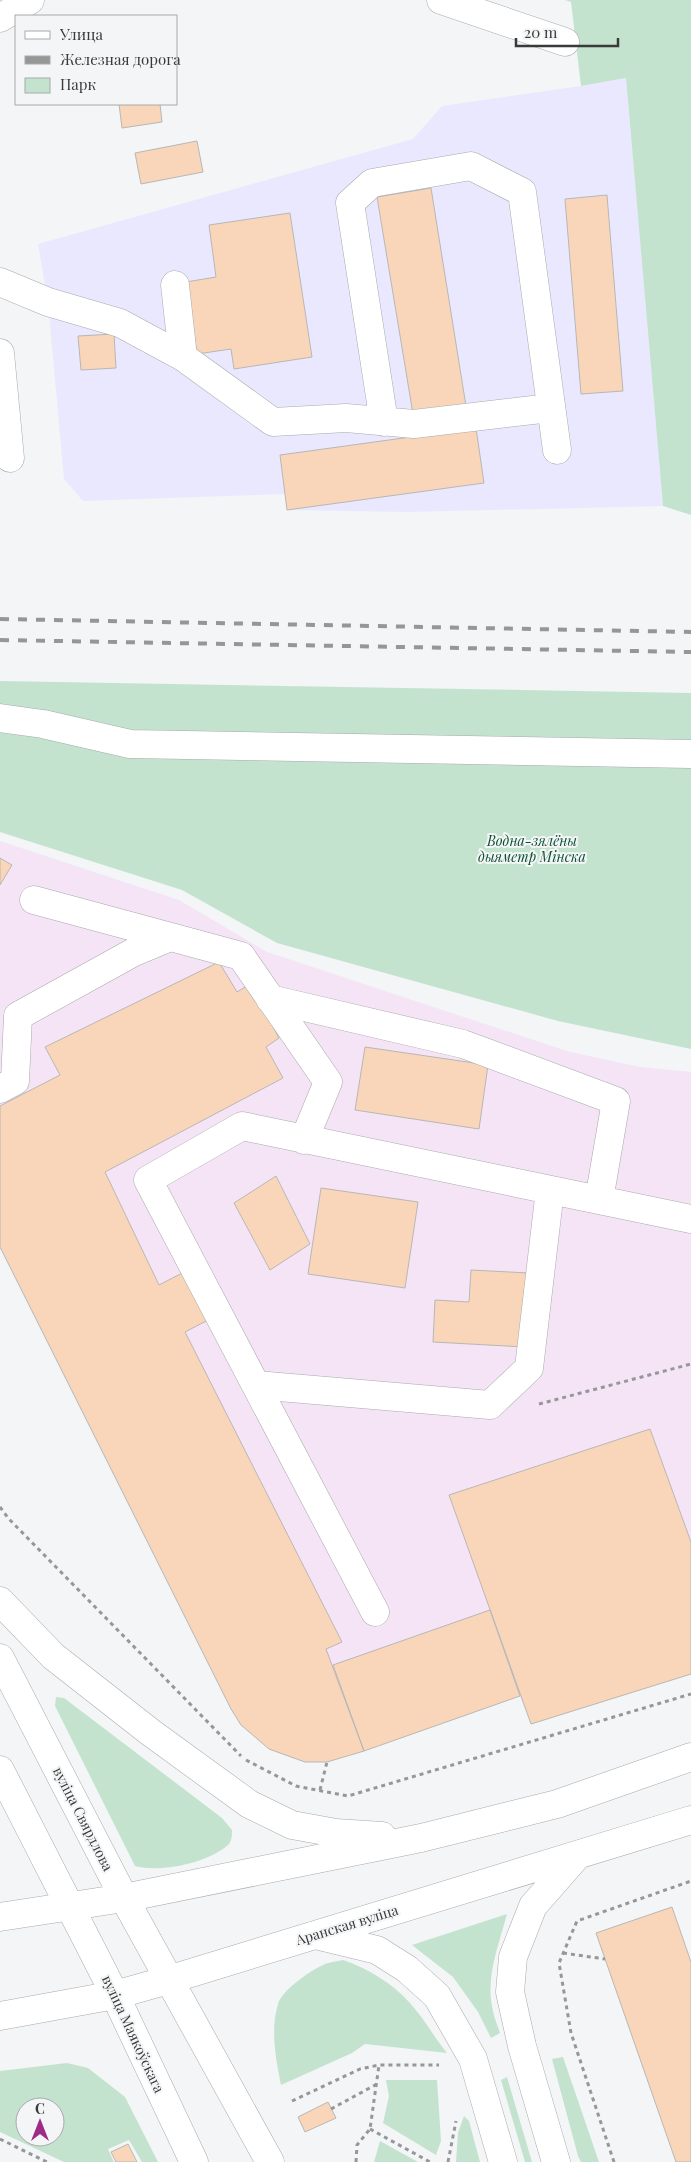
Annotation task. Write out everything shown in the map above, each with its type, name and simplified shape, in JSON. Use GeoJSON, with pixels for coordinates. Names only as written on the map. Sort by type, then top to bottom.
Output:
{"type":"FeatureCollection","features":[{"type":"Feature","properties":{"kind":"main road"},"geometry":{"type":"LineString","coordinates":[[0,18],[30,0]]}},
{"type":"Feature","properties":{"kind":"main road"},"geometry":{"type":"LineString","coordinates":[[441,0],[565,42]]}},
{"type":"Feature","properties":{"kind":"main road"},"geometry":{"type":"LineString","coordinates":[[384,422],[350,203],[372,183],[470,166],[522,192],[557,450]]}},
{"type":"Feature","properties":{"kind":"main road"},"geometry":{"type":"LineString","coordinates":[[0,282],[48,302],[120,323],[183,357],[273,422],[346,418],[414,424],[550,408]]}},
{"type":"Feature","properties":{"kind":"main road"},"geometry":{"type":"LineString","coordinates":[[175,285],[183,357]]}},
{"type":"Feature","properties":{"kind":"main road"},"geometry":{"type":"LineString","coordinates":[[0,353],[10,458]]}},
{"type":"Feature","properties":{"kind":"main road"},"geometry":{"type":"LineString","coordinates":[[0,718],[43,724],[130,744],[691,754]]}},
{"type":"Feature","properties":{"kind":"main road"},"geometry":{"type":"LineString","coordinates":[[34,900],[241,956],[328,1082],[304,1140]]}},
{"type":"Feature","properties":{"kind":"main road"},"geometry":{"type":"LineString","coordinates":[[0,1089],[15,1081],[18,1016],[134,952],[170,937]]}},
{"type":"Feature","properties":{"kind":"main road"},"geometry":{"type":"LineString","coordinates":[[270,999],[463,1044],[616,1101],[599,1200]]}},
{"type":"Feature","properties":{"kind":"main road"},"geometry":{"type":"LineString","coordinates":[[375,1612],[148,1180],[242,1126],[691,1219]]}},
{"type":"Feature","properties":{"kind":"main road"},"geometry":{"type":"LineString","coordinates":[[256,1385],[490,1405],[529,1368],[550,1190]]}},
{"type":"Feature","properties":{"kind":"main road"},"geometry":{"type":"LineString","coordinates":[[0,1601],[54,1656],[150,1732],[249,1804],[292,1824],[310,1828],[336,1833],[421,1838]]}},
{"type":"Feature","properties":{"kind":"main road","name":"вуліца Свярдлова"},"geometry":{"type":"LineString","coordinates":[[0,1658],[168,1980]]}},
{"type":"Feature","properties":{"kind":"main road"},"geometry":{"type":"LineString","coordinates":[[0,1917],[124,1898],[421,1838],[556,1804],[691,1758]]}},
{"type":"Feature","properties":{"kind":"main road"},"geometry":{"type":"LineString","coordinates":[[0,1770],[71,1907]]}},
{"type":"Feature","properties":{"kind":"main road","name":"Аранская вуліца"},"geometry":{"type":"LineString","coordinates":[[0,2016],[115,1995],[168,1980],[576,1857],[691,1820]]}},
{"type":"Feature","properties":{"kind":"main road"},"geometry":{"type":"LineString","coordinates":[[556,2162],[522,2046],[510,1992],[513,1957],[533,1906],[576,1857]]}},
{"type":"Feature","properties":{"kind":"main road","name":"вуліца Маякоўскага"},"geometry":{"type":"LineString","coordinates":[[71,1907],[194,2162]]}},
{"type":"Feature","properties":{"kind":"main road"},"geometry":{"type":"LineString","coordinates":[[314,1935],[377,1950],[407,1969],[437,1996],[473,2060],[503,2162]]}},
{"type":"Feature","properties":{"kind":"main road"},"geometry":{"type":"LineString","coordinates":[[168,1980],[270,2162]]}},
{"type":"Feature","properties":{"kind":"path"},"geometry":{"type":"LineString","coordinates":[[536,1395],[536,1404],[691,1364]]}},
{"type":"Feature","properties":{"kind":"path"},"geometry":{"type":"LineString","coordinates":[[0,1507],[22,1532],[243,1759],[296,1786],[348,1796],[691,1694]]}},
{"type":"Feature","properties":{"kind":"path"},"geometry":{"type":"LineString","coordinates":[[320,1790],[327,1762]]}},
{"type":"Feature","properties":{"kind":"path"},"geometry":{"type":"LineString","coordinates":[[614,2162],[571,2032],[559,1963],[576,1921],[691,1881]]}},
{"type":"Feature","properties":{"kind":"path"},"geometry":{"type":"LineString","coordinates":[[563,1954],[605,1959]]}},
{"type":"Feature","properties":{"kind":"path"},"geometry":{"type":"LineString","coordinates":[[292,2101],[360,2069],[380,2065],[443,2065]]}},
{"type":"Feature","properties":{"kind":"path"},"geometry":{"type":"LineString","coordinates":[[356,2162],[358,2146],[370,2129],[380,2065]]}},
{"type":"Feature","properties":{"kind":"path"},"geometry":{"type":"LineString","coordinates":[[331,2109],[378,2084]]}},
{"type":"Feature","properties":{"kind":"path"},"geometry":{"type":"LineString","coordinates":[[370,2129],[430,2162]]}},
{"type":"Feature","properties":{"kind":"path"},"geometry":{"type":"LineString","coordinates":[[0,2139],[47,2162]]}},
{"type":"Feature","properties":{"kind":"shaded area"},"geometry":{"type":"Polygon","coordinates":[[[626,78],[663,506],[409,512],[287,510],[285,494],[83,501],[64,479],[48,302],[38,244],[413,139],[442,106],[626,78]]]}},
{"type":"Feature","properties":{"kind":"shaded area"},"geometry":{"type":"Polygon","coordinates":[[[0,841],[179,900],[267,952],[570,1052],[640,1067],[691,1072],[691,1674],[531,1724],[520,1696],[327,1762],[305,1762],[269,1749],[241,1725],[231,1709],[0,1247],[0,841]]]}},
{"type":"Feature","properties":{"kind":"green space"},"geometry":{"type":"Polygon","coordinates":[[[565,0],[691,0],[691,515],[663,506],[626,78],[581,86],[571,2],[565,0]]]}},
{"type":"Feature","properties":{"kind":"green space","name":"Водна-зялёны дыяметр Мінска"},"geometry":{"type":"Polygon","coordinates":[[[0,681],[691,693],[691,1049],[558,1021],[277,943],[182,890],[0,832],[0,681]]]}},
{"type":"Feature","properties":{"kind":"green space"},"geometry":{"type":"Polygon","coordinates":[[[56,1697],[64,1698],[222,1818],[232,1830],[231,1840],[228,1845],[209,1857],[184,1865],[158,1868],[135,1866],[55,1706],[56,1697]]]}},
{"type":"Feature","properties":{"kind":"green space"},"geometry":{"type":"Polygon","coordinates":[[[507,1914],[494,1960],[491,1983],[493,2009],[500,2033],[491,2038],[478,2012],[453,1977],[412,1945],[507,1914]]]}},
{"type":"Feature","properties":{"kind":"green space"},"geometry":{"type":"Polygon","coordinates":[[[343,1960],[379,1977],[402,1995],[419,2014],[447,2053],[365,2044],[352,2053],[281,2085],[274,2035],[274,2024],[280,1999],[291,1986],[315,1969],[328,1963],[343,1960]]]}},
{"type":"Feature","properties":{"kind":"green space"},"geometry":{"type":"Polygon","coordinates":[[[563,2057],[599,2162],[581,2162],[578,2156],[552,2059],[563,2057]]]}},
{"type":"Feature","properties":{"kind":"green space"},"geometry":{"type":"Polygon","coordinates":[[[67,2063],[88,2068],[125,2097],[158,2162],[142,2162],[129,2140],[108,2149],[114,2162],[64,2162],[32,2147],[65,2147],[65,2097],[15,2097],[15,2139],[0,2132],[0,2071],[67,2063]]]}},
{"type":"Feature","properties":{"kind":"green space"},"geometry":{"type":"Polygon","coordinates":[[[507,2077],[532,2162],[525,2162],[501,2080],[507,2077]]]}},
{"type":"Feature","properties":{"kind":"green space"},"geometry":{"type":"Polygon","coordinates":[[[386,2080],[437,2080],[441,2141],[436,2155],[383,2123],[389,2096],[386,2080]]]}},
{"type":"Feature","properties":{"kind":"green space"},"geometry":{"type":"Polygon","coordinates":[[[464,2116],[469,2121],[480,2162],[456,2162],[458,2133],[464,2116]]]}},
{"type":"Feature","properties":{"kind":"green space"},"geometry":{"type":"Polygon","coordinates":[[[380,2141],[418,2162],[374,2162],[380,2141]]]}},
{"type":"Feature","properties":{"kind":"building"},"geometry":{"type":"Polygon","coordinates":[[[119,105],[160,105],[162,122],[122,128],[119,105]]]}},
{"type":"Feature","properties":{"kind":"building"},"geometry":{"type":"Polygon","coordinates":[[[197,141],[203,172],[141,184],[135,153],[197,141]]]}},
{"type":"Feature","properties":{"kind":"building"},"geometry":{"type":"Polygon","coordinates":[[[431,188],[466,406],[413,414],[377,197],[431,188]]]}},
{"type":"Feature","properties":{"kind":"building"},"geometry":{"type":"Polygon","coordinates":[[[607,195],[623,391],[581,394],[565,199],[607,195]]]}},
{"type":"Feature","properties":{"kind":"building"},"geometry":{"type":"Polygon","coordinates":[[[290,213],[312,357],[234,369],[231,349],[197,354],[186,282],[216,277],[209,225],[290,213]]]}},
{"type":"Feature","properties":{"kind":"building"},"geometry":{"type":"Polygon","coordinates":[[[114,334],[116,368],[81,370],[78,336],[114,334]]]}},
{"type":"Feature","properties":{"kind":"building"},"geometry":{"type":"Polygon","coordinates":[[[476,428],[484,483],[287,510],[280,455],[476,428]]]}},
{"type":"Feature","properties":{"kind":"building"},"geometry":{"type":"Polygon","coordinates":[[[0,858],[12,865],[0,885],[0,858]]]}},
{"type":"Feature","properties":{"kind":"building"},"geometry":{"type":"Polygon","coordinates":[[[219,962],[237,992],[250,984],[279,1038],[266,1047],[283,1078],[105,1172],[159,1285],[188,1270],[212,1318],[185,1332],[342,1642],[326,1649],[364,1751],[327,1762],[305,1762],[269,1749],[241,1725],[231,1709],[0,1247],[0,1106],[60,1075],[45,1047],[219,962]]]}},
{"type":"Feature","properties":{"kind":"building"},"geometry":{"type":"Polygon","coordinates":[[[365,1047],[488,1065],[479,1129],[355,1110],[365,1047]]]}},
{"type":"Feature","properties":{"kind":"building"},"geometry":{"type":"Polygon","coordinates":[[[276,1176],[310,1244],[270,1270],[234,1203],[276,1176]]]}},
{"type":"Feature","properties":{"kind":"building"},"geometry":{"type":"Polygon","coordinates":[[[321,1188],[418,1202],[405,1288],[308,1274],[321,1188]]]}},
{"type":"Feature","properties":{"kind":"building"},"geometry":{"type":"Polygon","coordinates":[[[471,1270],[529,1273],[525,1347],[433,1342],[435,1300],[469,1302],[471,1270]]]}},
{"type":"Feature","properties":{"kind":"building"},"geometry":{"type":"Polygon","coordinates":[[[650,1429],[691,1542],[691,1674],[531,1724],[449,1495],[650,1429]]]}},
{"type":"Feature","properties":{"kind":"building"},"geometry":{"type":"Polygon","coordinates":[[[490,1610],[520,1696],[364,1751],[333,1665],[490,1610]]]}},
{"type":"Feature","properties":{"kind":"building"},"geometry":{"type":"Polygon","coordinates":[[[672,1907],[691,1962],[691,2162],[676,2162],[596,1933],[672,1907]]]}},
{"type":"Feature","properties":{"kind":"building"},"geometry":{"type":"Polygon","coordinates":[[[328,2102],[336,2118],[305,2132],[298,2117],[328,2102]]]}},
{"type":"Feature","properties":{"kind":"building"},"geometry":{"type":"Polygon","coordinates":[[[128,2144],[137,2162],[116,2162],[111,2152],[128,2144]]]}},
{"type":"Feature","properties":{"kind":"railway"},"geometry":{"type":"LineString","coordinates":[[0,619],[691,632]]}},
{"type":"Feature","properties":{"kind":"railway"},"geometry":{"type":"LineString","coordinates":[[0,640],[691,652]]}}]}
